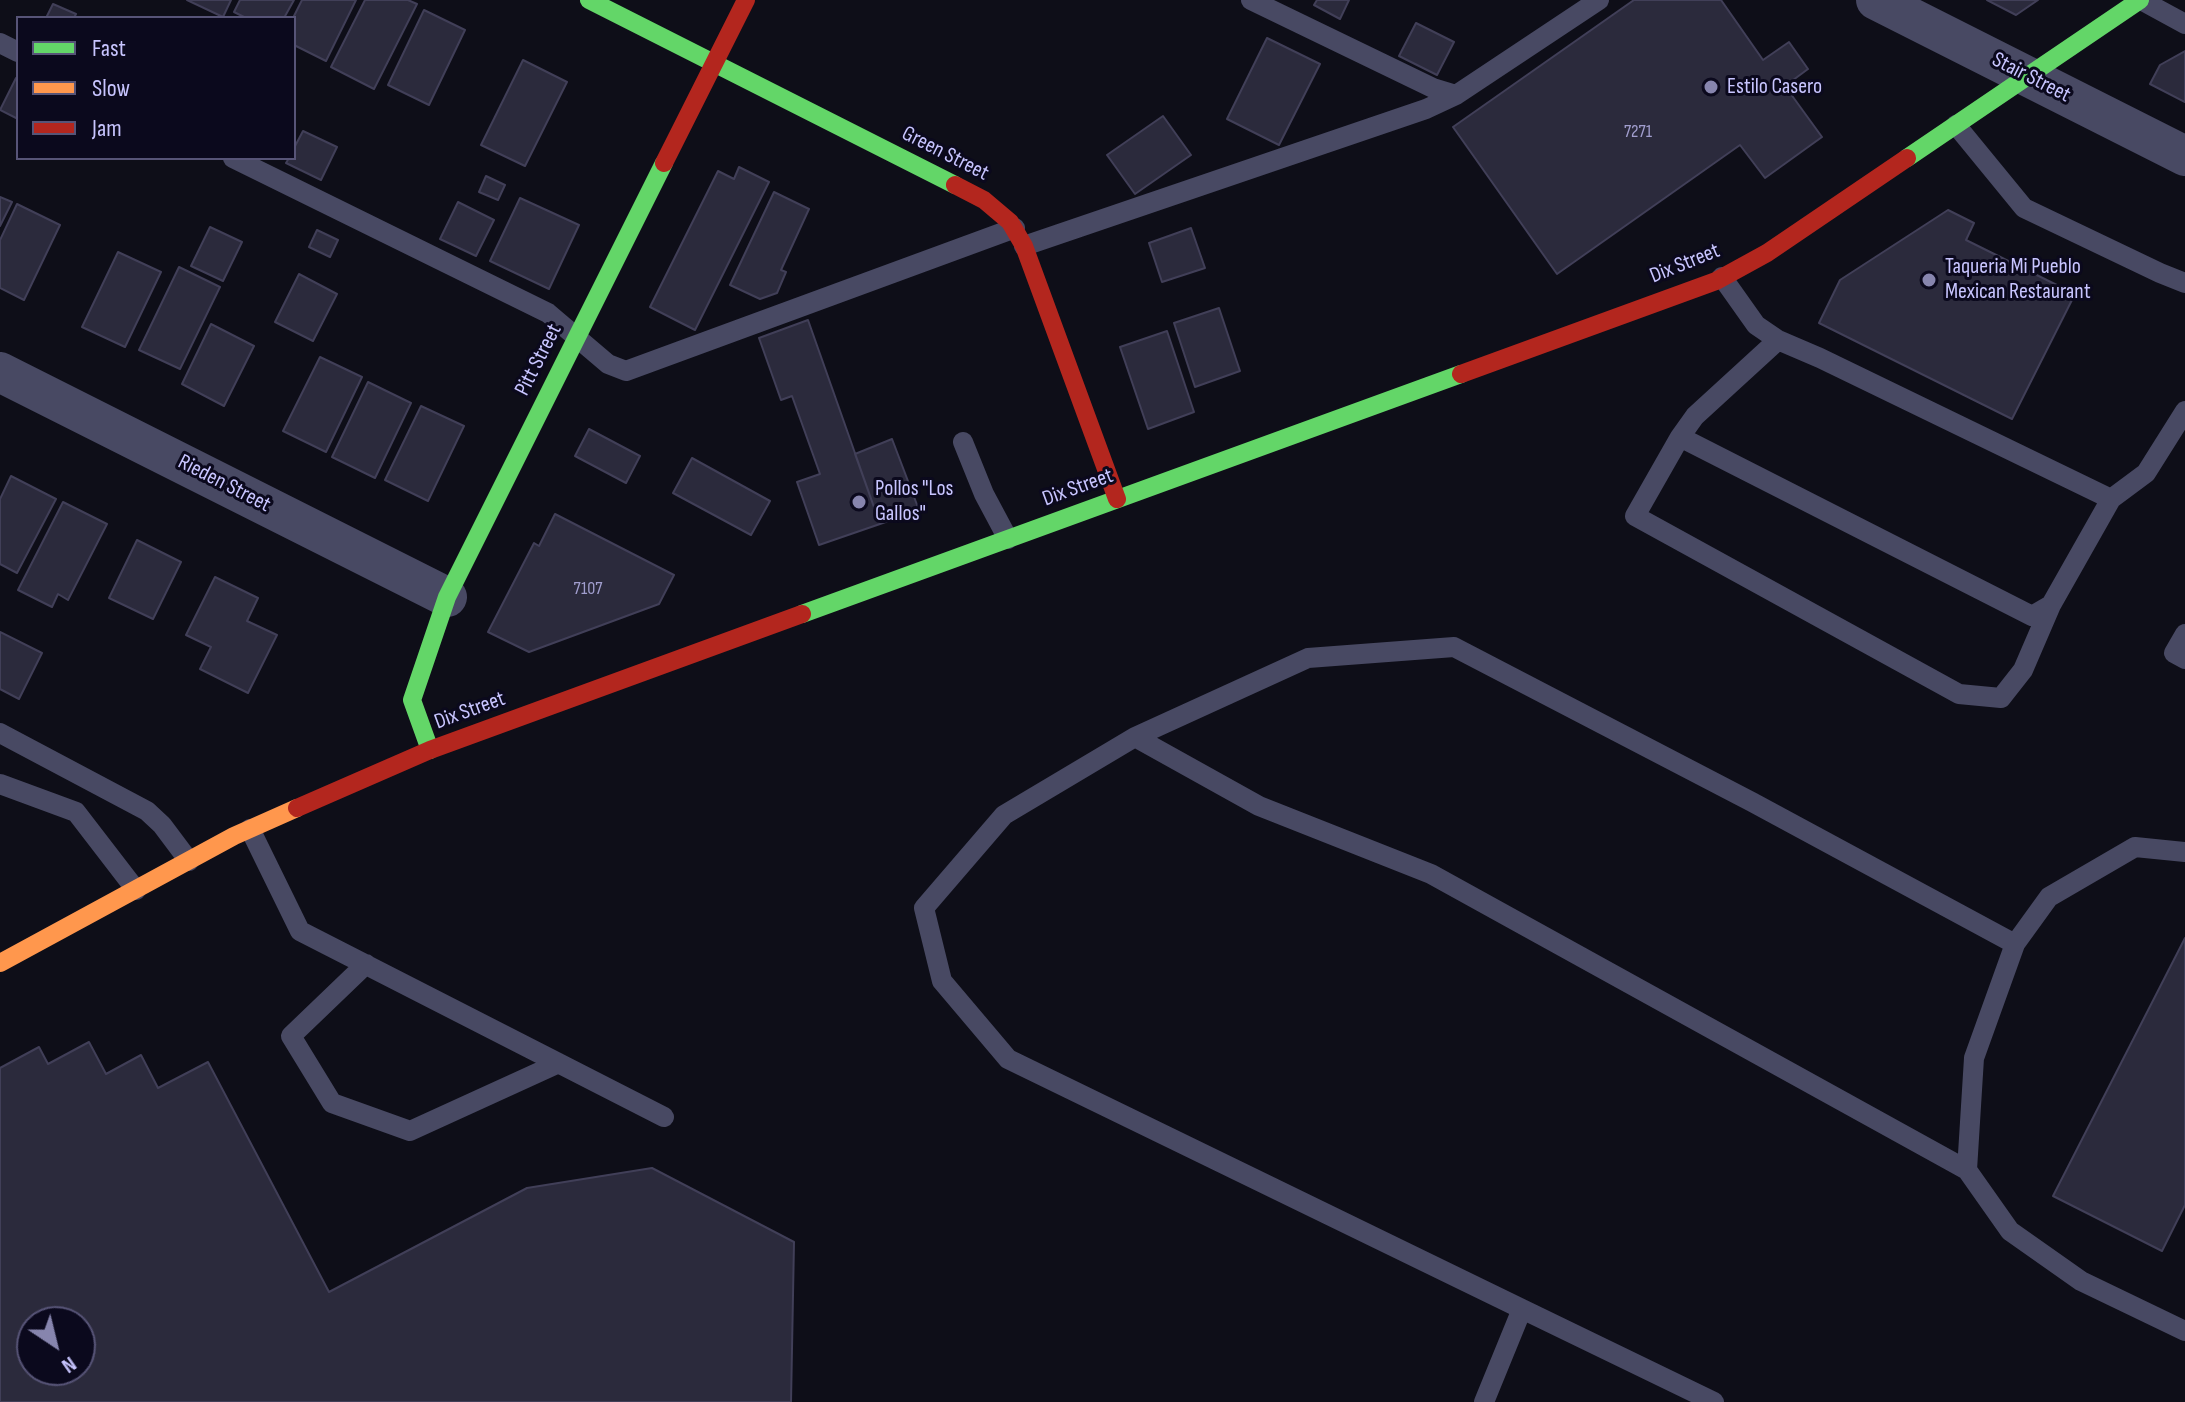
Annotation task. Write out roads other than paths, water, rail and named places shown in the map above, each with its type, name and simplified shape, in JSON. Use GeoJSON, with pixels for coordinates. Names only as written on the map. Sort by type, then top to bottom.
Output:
{"type":"FeatureCollection","features":[{"type":"Feature","properties":{"kind":"street","name":"Green Street"},"geometry":{"type":"LineString","coordinates":[[589,0],[984,200],[1019,237],[1117,499]]}},
{"type":"Feature","properties":{"kind":"street","name":"Pitt Street"},"geometry":{"type":"LineString","coordinates":[[430,750],[412,700],[447,597],[746,0]]}},
{"type":"Feature","properties":{"kind":"street","name":"Stair Street"},"geometry":{"type":"LineString","coordinates":[[1876,0],[2185,156]]}},
{"type":"Feature","properties":{"kind":"street","name":"Dix Street"},"geometry":{"type":"LineString","coordinates":[[0,963],[250,829],[430,750],[1722,277],[1767,253],[2140,0]]}},
{"type":"Feature","properties":{"kind":"street","name":"Rieden Street"},"geometry":{"type":"LineString","coordinates":[[0,372],[447,597]]}},
{"type":"Feature","properties":{"kind":"lane"},"geometry":{"type":"LineString","coordinates":[[1251,0],[1433,88],[1456,95]]}},
{"type":"Feature","properties":{"kind":"lane"},"geometry":{"type":"LineString","coordinates":[[237,160],[548,313],[608,364],[626,371],[1019,237],[1426,109],[1456,95],[1599,0]]}},
{"type":"Feature","properties":{"kind":"lane"},"geometry":{"type":"LineString","coordinates":[[2140,0],[2185,24]]}},
{"type":"Feature","properties":{"kind":"lane"},"geometry":{"type":"LineString","coordinates":[[1956,125],[2024,208],[2185,283]]}},
{"type":"Feature","properties":{"kind":"lane"},"geometry":{"type":"LineString","coordinates":[[1722,277],[1756,325],[1778,340],[2111,499]]}},
{"type":"Feature","properties":{"kind":"lane"},"geometry":{"type":"LineString","coordinates":[[1778,340],[1695,416],[1635,516],[1959,694],[2001,698],[2023,670],[2051,605],[2111,499],[2146,473],[2185,411]]}},
{"type":"Feature","properties":{"kind":"lane"},"geometry":{"type":"LineString","coordinates":[[1680,437],[2032,616],[2051,605]]}},
{"type":"Feature","properties":{"kind":"lane"},"geometry":{"type":"LineString","coordinates":[[963,442],[984,494],[1008,539]]}},
{"type":"Feature","properties":{"kind":"lane"},"geometry":{"type":"LineString","coordinates":[[2185,634],[2174,653],[2185,659]]}},
{"type":"Feature","properties":{"kind":"lane"},"geometry":{"type":"LineString","coordinates":[[1714,1402],[1008,1059],[942,981],[924,908],[1004,815],[1135,737],[1308,658],[1454,647],[1752,802],[2015,944]]}},
{"type":"Feature","properties":{"kind":"lane"},"geometry":{"type":"LineString","coordinates":[[0,733],[147,811],[162,825],[189,861]]}},
{"type":"Feature","properties":{"kind":"lane"},"geometry":{"type":"LineString","coordinates":[[1135,737],[1259,806],[1431,874],[1967,1170],[2010,1231],[2081,1281],[2185,1331]]}},
{"type":"Feature","properties":{"kind":"lane"},"geometry":{"type":"LineString","coordinates":[[0,784],[76,812],[136,890]]}},
{"type":"Feature","properties":{"kind":"lane"},"geometry":{"type":"LineString","coordinates":[[250,829],[300,931],[664,1117]]}},
{"type":"Feature","properties":{"kind":"lane"},"geometry":{"type":"LineString","coordinates":[[1967,1170],[1974,1058],[2015,944],[2049,897],[2135,847],[2185,852]]}},
{"type":"Feature","properties":{"kind":"lane"},"geometry":{"type":"LineString","coordinates":[[366,964],[291,1036],[332,1103],[410,1131],[559,1063]]}},
{"type":"Feature","properties":{"kind":"lane"},"geometry":{"type":"LineString","coordinates":[[1484,1402],[1522,1309]]}},
{"type":"Feature","properties":{"kind":"place","name":"Estilo Casero"},"geometry":{"type":"Point","coordinates":[1711,87]}},
{"type":"Feature","properties":{"kind":"place","name":"Taqueria Mi Pueblo Mexican Restaurant"},"geometry":{"type":"Point","coordinates":[1929,280]}},
{"type":"Feature","properties":{"kind":"place","name":"Pollos \"Los Gallos\""},"geometry":{"type":"Point","coordinates":[859,502]}}]}
